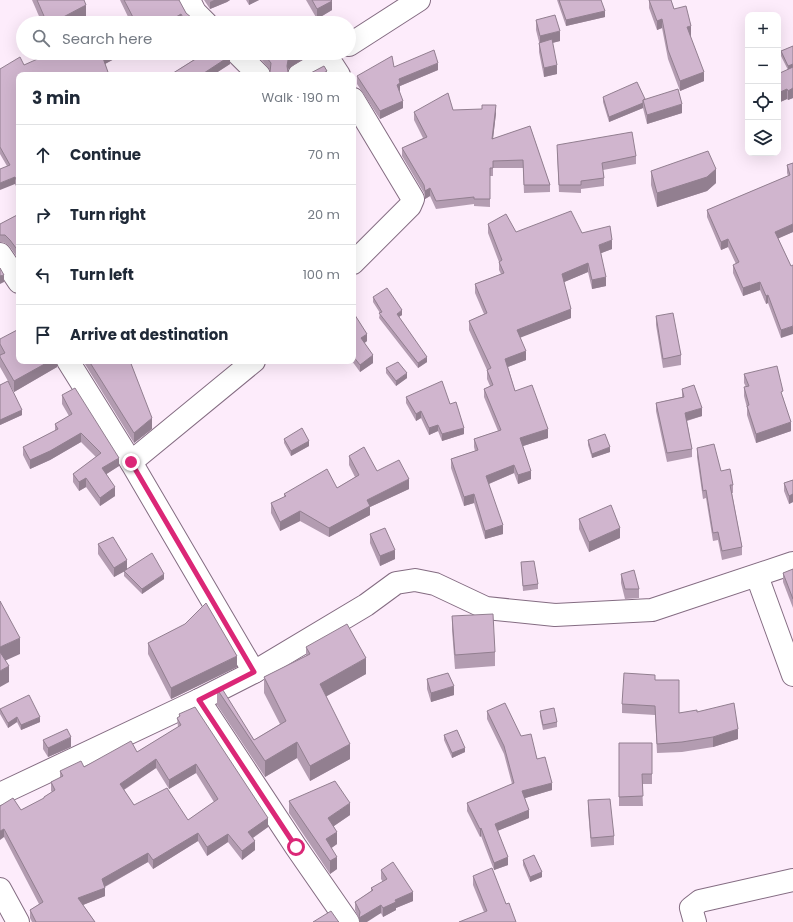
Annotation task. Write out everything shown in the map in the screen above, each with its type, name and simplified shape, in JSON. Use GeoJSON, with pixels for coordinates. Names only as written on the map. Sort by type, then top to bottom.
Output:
{"type":"FeatureCollection","features":[{"type":"Feature","properties":{"kind":"street"},"geometry":{"type":"LineString","coordinates":[[188,0],[199,16]]}},
{"type":"Feature","properties":{"kind":"street"},"geometry":{"type":"LineString","coordinates":[[356,40],[419,0]]}},
{"type":"Feature","properties":{"kind":"street"},"geometry":{"type":"LineString","coordinates":[[244,60],[255,72]]}},
{"type":"Feature","properties":{"kind":"street"},"geometry":{"type":"LineString","coordinates":[[307,72],[334,62]]}},
{"type":"Feature","properties":{"kind":"street"},"geometry":{"type":"LineString","coordinates":[[356,104],[413,199],[410,206],[356,260]]}},
{"type":"Feature","properties":{"kind":"street"},"geometry":{"type":"LineString","coordinates":[[0,254],[16,278]]}},
{"type":"Feature","properties":{"kind":"street"},"geometry":{"type":"LineString","coordinates":[[70,364],[131,462],[254,672]]}},
{"type":"Feature","properties":{"kind":"street"},"geometry":{"type":"LineString","coordinates":[[131,462],[250,364]]}},
{"type":"Feature","properties":{"kind":"street"},"geometry":{"type":"LineString","coordinates":[[0,794],[199,700],[254,672],[366,605],[396,583],[415,580],[428,583],[486,608],[554,616],[652,610],[793,563]]}},
{"type":"Feature","properties":{"kind":"street"},"geometry":{"type":"LineString","coordinates":[[757,576],[793,675]]}},
{"type":"Feature","properties":{"kind":"street"},"geometry":{"type":"LineString","coordinates":[[199,700],[296,847],[348,922]]}},
{"type":"Feature","properties":{"kind":"street"},"geometry":{"type":"LineString","coordinates":[[695,922],[691,908],[700,901],[793,880]]}},
{"type":"Feature","properties":{"kind":"street"},"geometry":{"type":"LineString","coordinates":[[0,889],[18,922]]}},
{"type":"Feature","properties":{"kind":"building"},"geometry":{"type":"Polygon","coordinates":[[[37,0],[84,0],[86,5],[65,16],[44,16],[37,0]]]}},
{"type":"Feature","properties":{"kind":"building"},"geometry":{"type":"Polygon","coordinates":[[[124,0],[179,0],[186,13],[190,16],[182,16],[181,14],[178,16],[132,16],[124,0]]]}},
{"type":"Feature","properties":{"kind":"building"},"geometry":{"type":"Polygon","coordinates":[[[312,0],[331,0],[332,1],[317,9],[312,0]]]}},
{"type":"Feature","properties":{"kind":"building"},"geometry":{"type":"Polygon","coordinates":[[[559,0],[601,0],[605,11],[566,20],[559,0]]]}},
{"type":"Feature","properties":{"kind":"building"},"geometry":{"type":"Polygon","coordinates":[[[649,0],[671,0],[674,9],[686,6],[691,26],[687,27],[704,72],[680,81],[668,50],[662,19],[657,21],[649,0]]]}},
{"type":"Feature","properties":{"kind":"building"},"geometry":{"type":"Polygon","coordinates":[[[555,15],[560,31],[540,36],[536,20],[555,15]]]}},
{"type":"Feature","properties":{"kind":"building"},"geometry":{"type":"Polygon","coordinates":[[[552,39],[557,65],[544,68],[539,43],[552,39]]]}},
{"type":"Feature","properties":{"kind":"building"},"geometry":{"type":"Polygon","coordinates":[[[793,46],[793,64],[788,66],[781,51],[793,46]]]}},
{"type":"Feature","properties":{"kind":"building"},"geometry":{"type":"Polygon","coordinates":[[[434,50],[438,63],[399,79],[400,83],[397,85],[403,101],[380,111],[357,76],[392,56],[394,67],[434,50]]]}},
{"type":"Feature","properties":{"kind":"building"},"geometry":{"type":"Polygon","coordinates":[[[16,59],[22,60],[24,65],[35,60],[104,60],[108,72],[16,72],[16,179],[15,177],[0,183],[0,169],[10,165],[0,147],[0,69],[16,59]]]}},
{"type":"Feature","properties":{"kind":"building"},"geometry":{"type":"Polygon","coordinates":[[[194,60],[224,60],[206,72],[175,72],[194,60]]]}},
{"type":"Feature","properties":{"kind":"building"},"geometry":{"type":"Polygon","coordinates":[[[269,60],[288,60],[288,72],[270,72],[271,63],[269,60]]]}},
{"type":"Feature","properties":{"kind":"building"},"geometry":{"type":"Polygon","coordinates":[[[324,66],[327,71],[325,72],[313,72],[324,66]]]}},
{"type":"Feature","properties":{"kind":"building"},"geometry":{"type":"Polygon","coordinates":[[[793,67],[793,88],[788,91],[787,89],[781,92],[781,73],[793,67]]]}},
{"type":"Feature","properties":{"kind":"building"},"geometry":{"type":"Polygon","coordinates":[[[637,82],[645,99],[643,100],[643,103],[609,117],[603,97],[637,82]]]}},
{"type":"Feature","properties":{"kind":"building"},"geometry":{"type":"Polygon","coordinates":[[[678,89],[682,104],[647,115],[643,100],[678,89]]]}},
{"type":"Feature","properties":{"kind":"building"},"geometry":{"type":"Polygon","coordinates":[[[448,93],[453,110],[482,109],[482,105],[496,105],[492,139],[530,126],[550,185],[524,185],[523,160],[493,161],[493,168],[490,168],[490,199],[474,199],[474,197],[436,201],[430,188],[425,191],[424,185],[402,148],[427,137],[414,112],[448,93]]]}},
{"type":"Feature","properties":{"kind":"building"},"geometry":{"type":"Polygon","coordinates":[[[632,132],[636,156],[602,163],[604,178],[581,181],[581,185],[559,185],[557,145],[632,132]]]}},
{"type":"Feature","properties":{"kind":"building"},"geometry":{"type":"Polygon","coordinates":[[[708,151],[716,169],[707,177],[657,193],[651,171],[708,151]]]}},
{"type":"Feature","properties":{"kind":"building"},"geometry":{"type":"Polygon","coordinates":[[[793,163],[793,224],[775,232],[791,266],[793,265],[793,326],[781,330],[768,295],[766,296],[760,282],[743,288],[733,265],[739,262],[728,239],[721,242],[707,210],[790,175],[787,165],[793,163]]]}},
{"type":"Feature","properties":{"kind":"building"},"geometry":{"type":"Polygon","coordinates":[[[571,211],[582,233],[610,226],[612,240],[599,245],[606,277],[592,280],[588,263],[562,274],[571,309],[517,330],[526,351],[505,359],[515,391],[532,385],[548,429],[520,438],[531,471],[518,475],[514,465],[486,476],[503,525],[485,531],[474,494],[464,497],[451,459],[478,450],[474,439],[501,430],[484,389],[493,385],[487,370],[491,368],[469,321],[487,313],[475,284],[504,273],[499,262],[502,260],[488,224],[506,214],[516,232],[571,211]]]}},
{"type":"Feature","properties":{"kind":"building"},"geometry":{"type":"Polygon","coordinates":[[[16,216],[16,248],[5,235],[0,235],[0,224],[16,216]]]}},
{"type":"Feature","properties":{"kind":"building"},"geometry":{"type":"Polygon","coordinates":[[[0,268],[4,275],[0,276],[0,268]]]}},
{"type":"Feature","properties":{"kind":"building"},"geometry":{"type":"Polygon","coordinates":[[[387,288],[402,310],[397,314],[427,357],[418,363],[379,313],[382,312],[373,297],[387,288]]]}},
{"type":"Feature","properties":{"kind":"building"},"geometry":{"type":"Polygon","coordinates":[[[673,313],[681,355],[663,359],[656,316],[673,313]]]}},
{"type":"Feature","properties":{"kind":"building"},"geometry":{"type":"Polygon","coordinates":[[[356,317],[367,334],[361,338],[373,355],[360,365],[356,360],[356,317]]]}},
{"type":"Feature","properties":{"kind":"building"},"geometry":{"type":"Polygon","coordinates":[[[16,331],[16,364],[45,364],[14,381],[0,357],[0,355],[5,353],[0,344],[0,339],[16,331]]]}},
{"type":"Feature","properties":{"kind":"building"},"geometry":{"type":"Polygon","coordinates":[[[398,362],[407,373],[396,381],[386,368],[398,362]]]}},
{"type":"Feature","properties":{"kind":"building"},"geometry":{"type":"Polygon","coordinates":[[[91,364],[131,364],[152,418],[134,433],[91,364]]]}},
{"type":"Feature","properties":{"kind":"building"},"geometry":{"type":"Polygon","coordinates":[[[777,366],[783,391],[781,392],[791,422],[756,434],[747,406],[749,405],[744,387],[749,386],[744,374],[777,366]]]}},
{"type":"Feature","properties":{"kind":"building"},"geometry":{"type":"Polygon","coordinates":[[[8,381],[22,410],[0,420],[0,385],[8,381]]]}},
{"type":"Feature","properties":{"kind":"building"},"geometry":{"type":"Polygon","coordinates":[[[442,381],[450,404],[456,402],[464,428],[442,434],[438,425],[429,428],[421,411],[416,414],[406,397],[442,381]]]}},
{"type":"Feature","properties":{"kind":"building"},"geometry":{"type":"Polygon","coordinates":[[[694,385],[702,408],[685,413],[692,449],[667,453],[656,403],[684,397],[682,389],[694,385]]]}},
{"type":"Feature","properties":{"kind":"building"},"geometry":{"type":"Polygon","coordinates":[[[75,388],[119,458],[102,468],[115,487],[100,498],[86,478],[79,482],[73,474],[101,453],[81,433],[50,451],[30,460],[23,447],[58,429],[55,424],[72,414],[62,395],[75,388]]]}},
{"type":"Feature","properties":{"kind":"building"},"geometry":{"type":"Polygon","coordinates":[[[302,428],[309,441],[291,451],[284,439],[302,428]]]}},
{"type":"Feature","properties":{"kind":"building"},"geometry":{"type":"Polygon","coordinates":[[[605,434],[610,447],[592,454],[588,440],[605,434]]]}},
{"type":"Feature","properties":{"kind":"building"},"geometry":{"type":"Polygon","coordinates":[[[714,444],[721,471],[730,469],[733,485],[730,485],[742,547],[722,551],[718,532],[713,533],[706,490],[703,491],[697,448],[714,444]]]}},
{"type":"Feature","properties":{"kind":"building"},"geometry":{"type":"Polygon","coordinates":[[[364,447],[377,471],[399,460],[409,479],[367,500],[370,506],[329,528],[300,511],[280,522],[271,503],[286,496],[284,494],[327,469],[337,488],[359,475],[349,456],[364,447]]]}},
{"type":"Feature","properties":{"kind":"building"},"geometry":{"type":"Polygon","coordinates":[[[793,480],[793,494],[789,496],[784,483],[793,480]]]}},
{"type":"Feature","properties":{"kind":"building"},"geometry":{"type":"Polygon","coordinates":[[[611,505],[620,528],[589,542],[579,519],[611,505]]]}},
{"type":"Feature","properties":{"kind":"building"},"geometry":{"type":"Polygon","coordinates":[[[385,528],[395,550],[380,556],[370,534],[385,528]]]}},
{"type":"Feature","properties":{"kind":"building"},"geometry":{"type":"Polygon","coordinates":[[[113,537],[127,560],[114,568],[98,544],[113,537]]]}},
{"type":"Feature","properties":{"kind":"building"},"geometry":{"type":"Polygon","coordinates":[[[152,553],[164,574],[142,589],[124,571],[152,553]]]}},
{"type":"Feature","properties":{"kind":"building"},"geometry":{"type":"Polygon","coordinates":[[[534,561],[538,584],[523,586],[521,562],[534,561]]]}},
{"type":"Feature","properties":{"kind":"building"},"geometry":{"type":"Polygon","coordinates":[[[793,569],[793,599],[783,573],[793,569]]]}},
{"type":"Feature","properties":{"kind":"building"},"geometry":{"type":"Polygon","coordinates":[[[634,570],[639,589],[625,589],[621,574],[634,570]]]}},
{"type":"Feature","properties":{"kind":"building"},"geometry":{"type":"Polygon","coordinates":[[[0,601],[20,638],[0,647],[0,601]]]}},
{"type":"Feature","properties":{"kind":"building"},"geometry":{"type":"Polygon","coordinates":[[[206,603],[237,656],[171,688],[148,643],[185,624],[206,603]]]}},
{"type":"Feature","properties":{"kind":"building"},"geometry":{"type":"Polygon","coordinates":[[[493,614],[495,652],[455,655],[452,616],[493,614]]]}},
{"type":"Feature","properties":{"kind":"building"},"geometry":{"type":"Polygon","coordinates":[[[347,624],[366,658],[320,684],[350,744],[310,766],[297,742],[265,761],[217,689],[221,687],[254,740],[286,721],[264,677],[310,654],[306,647],[347,624]]]}},
{"type":"Feature","properties":{"kind":"building"},"geometry":{"type":"Polygon","coordinates":[[[0,652],[9,666],[0,671],[0,652]]]}},
{"type":"Feature","properties":{"kind":"building"},"geometry":{"type":"Polygon","coordinates":[[[448,673],[454,686],[431,693],[427,679],[448,673]]]}},
{"type":"Feature","properties":{"kind":"building"},"geometry":{"type":"Polygon","coordinates":[[[624,673],[655,675],[655,680],[679,680],[679,713],[697,710],[697,712],[734,703],[738,729],[713,737],[657,744],[655,706],[622,704],[624,673]]]}},
{"type":"Feature","properties":{"kind":"building"},"geometry":{"type":"Polygon","coordinates":[[[29,695],[40,717],[21,725],[17,717],[8,723],[0,709],[29,695]]]}},
{"type":"Feature","properties":{"kind":"building"},"geometry":{"type":"Polygon","coordinates":[[[505,703],[521,736],[531,734],[537,759],[545,757],[552,783],[522,791],[529,810],[495,824],[508,857],[494,863],[481,828],[480,829],[467,803],[514,783],[504,746],[487,711],[505,703]]]}},
{"type":"Feature","properties":{"kind":"building"},"geometry":{"type":"Polygon","coordinates":[[[195,707],[268,818],[248,832],[255,841],[242,851],[228,834],[207,847],[198,833],[153,860],[148,853],[102,879],[105,888],[78,898],[95,922],[36,922],[30,910],[43,902],[4,829],[0,831],[0,806],[13,798],[21,810],[44,798],[55,790],[51,782],[63,776],[60,771],[81,761],[84,767],[131,741],[137,752],[181,725],[177,718],[180,716],[179,714],[195,707]],[[156,759],[120,784],[134,805],[167,788],[188,820],[218,799],[196,764],[169,780],[156,759]]]}},
{"type":"Feature","properties":{"kind":"building"},"geometry":{"type":"Polygon","coordinates":[[[554,708],[557,722],[543,725],[540,711],[554,708]]]}},
{"type":"Feature","properties":{"kind":"building"},"geometry":{"type":"Polygon","coordinates":[[[67,729],[71,737],[48,748],[43,740],[67,729]]]}},
{"type":"Feature","properties":{"kind":"building"},"geometry":{"type":"Polygon","coordinates":[[[457,730],[465,748],[452,753],[444,735],[457,730]]]}},
{"type":"Feature","properties":{"kind":"building"},"geometry":{"type":"Polygon","coordinates":[[[619,743],[652,743],[652,774],[642,774],[643,796],[619,797],[619,743]]]}},
{"type":"Feature","properties":{"kind":"building"},"geometry":{"type":"Polygon","coordinates":[[[335,781],[350,803],[328,818],[337,832],[326,839],[337,857],[330,861],[289,801],[335,781]]]}},
{"type":"Feature","properties":{"kind":"building"},"geometry":{"type":"Polygon","coordinates":[[[610,799],[614,836],[591,838],[588,800],[610,799]]]}},
{"type":"Feature","properties":{"kind":"building"},"geometry":{"type":"Polygon","coordinates":[[[534,855],[542,872],[530,877],[523,860],[534,855]]]}},
{"type":"Feature","properties":{"kind":"building"},"geometry":{"type":"Polygon","coordinates":[[[393,862],[413,892],[395,900],[396,902],[383,908],[381,905],[359,918],[360,912],[355,902],[373,890],[371,888],[387,879],[381,870],[393,862]]]}},
{"type":"Feature","properties":{"kind":"building"},"geometry":{"type":"Polygon","coordinates":[[[492,868],[506,904],[509,903],[516,922],[459,922],[487,911],[473,876],[492,868]]]}},
{"type":"Feature","properties":{"kind":"building"},"geometry":{"type":"Polygon","coordinates":[[[331,911],[339,922],[313,922],[331,911]]]}},
{"type":"Feature","properties":{"kind":"route"},"geometry":{"type":"LineString","coordinates":[[131,462],[254,672],[199,700],[296,847]]}}]}
